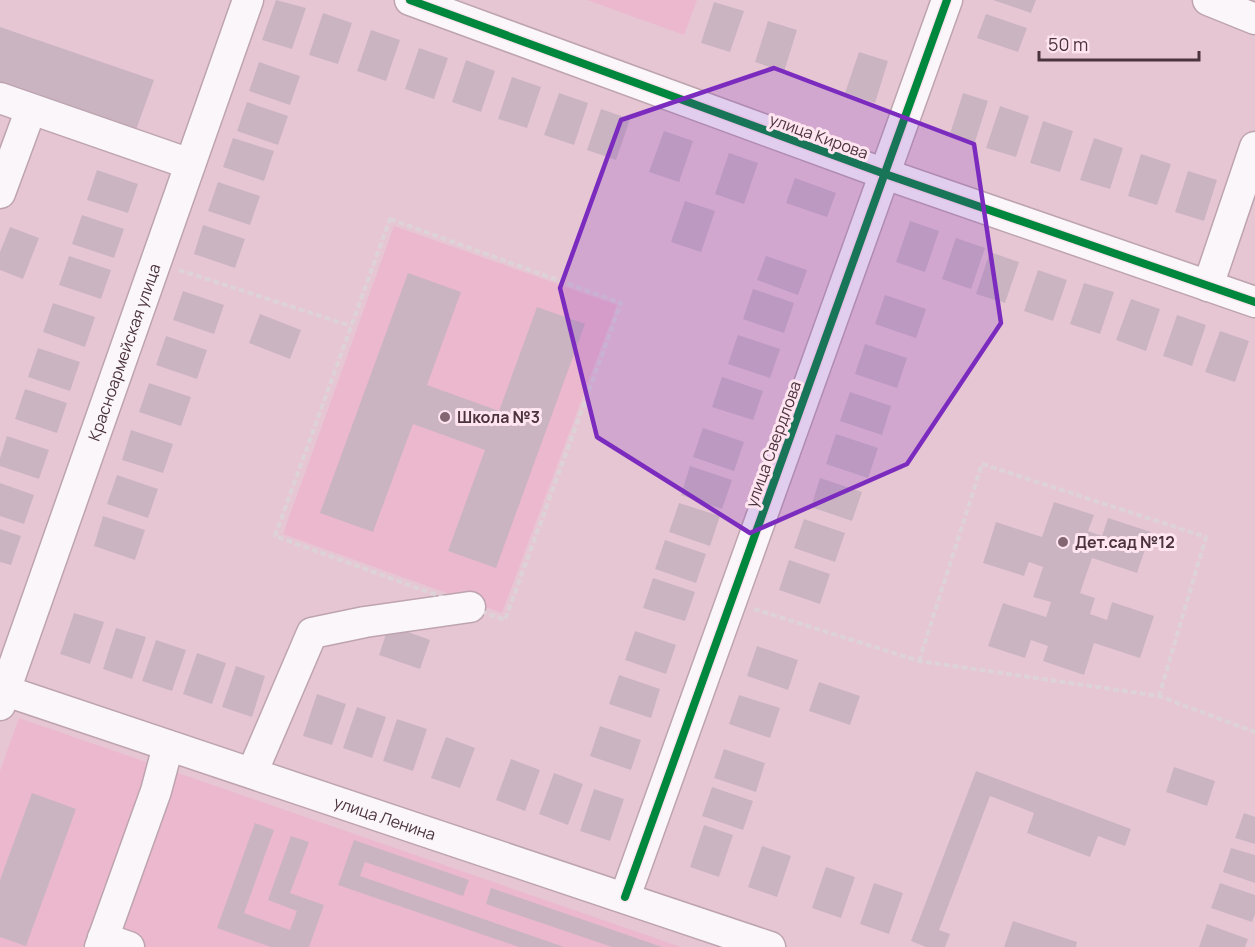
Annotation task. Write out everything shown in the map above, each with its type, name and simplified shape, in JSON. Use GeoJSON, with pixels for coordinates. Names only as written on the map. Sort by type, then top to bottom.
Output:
{"type":"FeatureCollection","features":[{"type":"Feature","properties":{"kind":"street","name":"Красноармейская улица"},"geometry":{"type":"LineString","coordinates":[[2,695],[248,0]]}},
{"type":"Feature","properties":{"kind":"street","name":"улица Кирова"},"geometry":{"type":"LineString","coordinates":[[410,0],[885,174],[1255,302]]}},
{"type":"Feature","properties":{"kind":"street","name":"улица Свердлова"},"geometry":{"type":"LineString","coordinates":[[625,897],[947,0]]}},
{"type":"Feature","properties":{"kind":"street"},"geometry":{"type":"LineString","coordinates":[[1208,0],[1255,19]]}},
{"type":"Feature","properties":{"kind":"street"},"geometry":{"type":"LineString","coordinates":[[0,98],[190,164]]}},
{"type":"Feature","properties":{"kind":"street"},"geometry":{"type":"LineString","coordinates":[[0,193],[31,109]]}},
{"type":"Feature","properties":{"kind":"street"},"geometry":{"type":"LineString","coordinates":[[1208,286],[1255,147]]}},
{"type":"Feature","properties":{"kind":"street"},"geometry":{"type":"LineString","coordinates":[[252,773],[312,633],[365,622],[470,608]]}},
{"type":"Feature","properties":{"kind":"street","name":"улица Ленина"},"geometry":{"type":"LineString","coordinates":[[2,695],[252,773],[770,947]]}},
{"type":"Feature","properties":{"kind":"street"},"geometry":{"type":"LineString","coordinates":[[111,944],[168,746]]}},
{"type":"Feature","properties":{"kind":"path"},"geometry":{"type":"LineString","coordinates":[[390,219],[621,303],[505,620],[274,536],[351,326],[390,219]]}},
{"type":"Feature","properties":{"kind":"path"},"geometry":{"type":"LineString","coordinates":[[156,262],[351,326]]}},
{"type":"Feature","properties":{"kind":"path"},"geometry":{"type":"LineString","coordinates":[[920,661],[982,464],[1206,537],[1160,696]]}},
{"type":"Feature","properties":{"kind":"path"},"geometry":{"type":"LineString","coordinates":[[731,602],[920,661],[1160,696],[1255,732]]}},
{"type":"Feature","properties":{"kind":"highlighted area"},"geometry":{"type":"Polygon","coordinates":[[[774,68],[974,144],[1001,323],[907,464],[750,533],[597,437],[560,288],[621,120],[774,68]]]}},
{"type":"Feature","properties":{"kind":"shaded area"},"geometry":{"type":"Polygon","coordinates":[[[587,0],[697,0],[684,35],[587,0]]]}},
{"type":"Feature","properties":{"kind":"shaded area"},"geometry":{"type":"Polygon","coordinates":[[[394,226],[617,305],[502,613],[283,534],[394,226]]]}},
{"type":"Feature","properties":{"kind":"shaded area"},"geometry":{"type":"Polygon","coordinates":[[[19,718],[681,947],[0,947],[0,771],[19,718]]]}},
{"type":"Feature","properties":{"kind":"building"},"geometry":{"type":"Polygon","coordinates":[[[276,0],[306,8],[292,49],[262,40],[276,0]]]}},
{"type":"Feature","properties":{"kind":"building"},"geometry":{"type":"Polygon","coordinates":[[[993,0],[1036,0],[1031,13],[993,0]]]}},
{"type":"Feature","properties":{"kind":"building"},"geometry":{"type":"Polygon","coordinates":[[[714,2],[744,11],[730,52],[701,43],[714,2]]]}},
{"type":"Feature","properties":{"kind":"building"},"geometry":{"type":"Polygon","coordinates":[[[323,13],[352,23],[338,64],[309,55],[323,13]]]}},
{"type":"Feature","properties":{"kind":"building"},"geometry":{"type":"Polygon","coordinates":[[[986,14],[1027,28],[1018,52],[977,38],[986,14]]]}},
{"type":"Feature","properties":{"kind":"building"},"geometry":{"type":"Polygon","coordinates":[[[768,21],[797,30],[784,72],[755,62],[768,21]]]}},
{"type":"Feature","properties":{"kind":"building"},"geometry":{"type":"Polygon","coordinates":[[[0,27],[154,80],[136,130],[0,83],[0,27]]]}},
{"type":"Feature","properties":{"kind":"building"},"geometry":{"type":"Polygon","coordinates":[[[371,30],[400,40],[386,81],[357,71],[371,30]]]}},
{"type":"Feature","properties":{"kind":"building"},"geometry":{"type":"Polygon","coordinates":[[[419,48],[448,58],[434,99],[405,89],[419,48]]]}},
{"type":"Feature","properties":{"kind":"building"},"geometry":{"type":"Polygon","coordinates":[[[859,52],[888,61],[875,103],[845,93],[859,52]]]}},
{"type":"Feature","properties":{"kind":"building"},"geometry":{"type":"Polygon","coordinates":[[[466,60],[495,71],[481,112],[452,102],[466,60]]]}},
{"type":"Feature","properties":{"kind":"building"},"geometry":{"type":"Polygon","coordinates":[[[259,62],[300,76],[290,105],[249,91],[259,62]]]}},
{"type":"Feature","properties":{"kind":"building"},"geometry":{"type":"Polygon","coordinates":[[[512,77],[541,87],[527,128],[498,119],[512,77]]]}},
{"type":"Feature","properties":{"kind":"building"},"geometry":{"type":"Polygon","coordinates":[[[559,93],[588,103],[574,145],[544,135],[559,93]]]}},
{"type":"Feature","properties":{"kind":"building"},"geometry":{"type":"Polygon","coordinates":[[[963,93],[988,101],[975,142],[950,134],[963,93]]]}},
{"type":"Feature","properties":{"kind":"building"},"geometry":{"type":"Polygon","coordinates":[[[247,102],[288,116],[278,145],[237,131],[247,102]]]}},
{"type":"Feature","properties":{"kind":"building"},"geometry":{"type":"Polygon","coordinates":[[[1000,106],[1029,116],[1016,157],[986,148],[1000,106]]]}},
{"type":"Feature","properties":{"kind":"building"},"geometry":{"type":"Polygon","coordinates":[[[601,109],[630,119],[616,160],[587,150],[601,109]]]}},
{"type":"Feature","properties":{"kind":"building"},"geometry":{"type":"Polygon","coordinates":[[[1043,121],[1073,131],[1060,172],[1030,163],[1043,121]]]}},
{"type":"Feature","properties":{"kind":"building"},"geometry":{"type":"Polygon","coordinates":[[[664,131],[693,141],[679,182],[649,172],[664,131]]]}},
{"type":"Feature","properties":{"kind":"building"},"geometry":{"type":"Polygon","coordinates":[[[233,138],[274,151],[264,181],[223,167],[233,138]]]}},
{"type":"Feature","properties":{"kind":"building"},"geometry":{"type":"Polygon","coordinates":[[[1094,138],[1123,148],[1110,189],[1080,180],[1094,138]]]}},
{"type":"Feature","properties":{"kind":"building"},"geometry":{"type":"Polygon","coordinates":[[[729,153],[758,163],[744,204],[715,194],[729,153]]]}},
{"type":"Feature","properties":{"kind":"building"},"geometry":{"type":"Polygon","coordinates":[[[1141,154],[1171,164],[1157,205],[1128,196],[1141,154]]]}},
{"type":"Feature","properties":{"kind":"building"},"geometry":{"type":"Polygon","coordinates":[[[97,170],[138,184],[128,213],[87,200],[97,170]]]}},
{"type":"Feature","properties":{"kind":"building"},"geometry":{"type":"Polygon","coordinates":[[[1188,171],[1217,180],[1204,221],[1175,212],[1188,171]]]}},
{"type":"Feature","properties":{"kind":"building"},"geometry":{"type":"Polygon","coordinates":[[[795,178],[836,193],[827,217],[786,203],[795,178]]]}},
{"type":"Feature","properties":{"kind":"building"},"geometry":{"type":"Polygon","coordinates":[[[218,182],[260,196],[250,225],[208,211],[218,182]]]}},
{"type":"Feature","properties":{"kind":"building"},"geometry":{"type":"Polygon","coordinates":[[[685,201],[715,211],[701,252],[671,242],[685,201]]]}},
{"type":"Feature","properties":{"kind":"building"},"geometry":{"type":"Polygon","coordinates":[[[82,215],[124,229],[114,258],[72,244],[82,215]]]}},
{"type":"Feature","properties":{"kind":"building"},"geometry":{"type":"Polygon","coordinates":[[[910,221],[939,231],[925,272],[896,262],[910,221]]]}},
{"type":"Feature","properties":{"kind":"building"},"geometry":{"type":"Polygon","coordinates":[[[203,225],[245,239],[235,268],[194,254],[203,225]]]}},
{"type":"Feature","properties":{"kind":"building"},"geometry":{"type":"Polygon","coordinates":[[[10,227],[39,238],[23,279],[0,270],[0,252],[10,227]]]}},
{"type":"Feature","properties":{"kind":"building"},"geometry":{"type":"Polygon","coordinates":[[[956,238],[985,248],[971,289],[942,279],[956,238]]]}},
{"type":"Feature","properties":{"kind":"building"},"geometry":{"type":"Polygon","coordinates":[[[990,252],[1019,262],[1005,303],[976,294],[990,252]]]}},
{"type":"Feature","properties":{"kind":"building"},"geometry":{"type":"Polygon","coordinates":[[[69,256],[111,270],[101,299],[59,285],[69,256]]]}},
{"type":"Feature","properties":{"kind":"building"},"geometry":{"type":"Polygon","coordinates":[[[766,256],[807,270],[798,295],[757,280],[766,256]]]}},
{"type":"Feature","properties":{"kind":"building"},"geometry":{"type":"Polygon","coordinates":[[[1038,270],[1067,280],[1053,321],[1024,311],[1038,270]]]}},
{"type":"Feature","properties":{"kind":"building"},"geometry":{"type":"Polygon","coordinates":[[[408,273],[461,292],[427,385],[499,411],[537,307],[585,324],[496,568],[448,551],[485,450],[413,424],[373,532],[320,513],[408,273]]]}},
{"type":"Feature","properties":{"kind":"building"},"geometry":{"type":"Polygon","coordinates":[[[1084,283],[1114,292],[1100,334],[1070,324],[1084,283]]]}},
{"type":"Feature","properties":{"kind":"building"},"geometry":{"type":"Polygon","coordinates":[[[753,289],[794,303],[784,333],[743,319],[753,289]]]}},
{"type":"Feature","properties":{"kind":"building"},"geometry":{"type":"Polygon","coordinates":[[[183,291],[224,305],[214,334],[173,320],[183,291]]]}},
{"type":"Feature","properties":{"kind":"building"},"geometry":{"type":"Polygon","coordinates":[[[885,295],[926,309],[916,338],[875,324],[885,295]]]}},
{"type":"Feature","properties":{"kind":"building"},"geometry":{"type":"Polygon","coordinates":[[[1131,299],[1160,309],[1146,351],[1116,340],[1131,299]]]}},
{"type":"Feature","properties":{"kind":"building"},"geometry":{"type":"Polygon","coordinates":[[[53,303],[95,317],[85,347],[43,332],[53,303]]]}},
{"type":"Feature","properties":{"kind":"building"},"geometry":{"type":"Polygon","coordinates":[[[260,314],[301,330],[290,359],[249,343],[260,314]]]}},
{"type":"Feature","properties":{"kind":"building"},"geometry":{"type":"Polygon","coordinates":[[[1177,315],[1206,325],[1192,366],[1163,356],[1177,315]]]}},
{"type":"Feature","properties":{"kind":"building"},"geometry":{"type":"Polygon","coordinates":[[[1220,331],[1249,341],[1235,382],[1205,372],[1220,331]]]}},
{"type":"Feature","properties":{"kind":"building"},"geometry":{"type":"Polygon","coordinates":[[[738,335],[780,349],[770,378],[728,364],[738,335]]]}},
{"type":"Feature","properties":{"kind":"building"},"geometry":{"type":"Polygon","coordinates":[[[166,336],[207,350],[197,379],[156,365],[166,336]]]}},
{"type":"Feature","properties":{"kind":"building"},"geometry":{"type":"Polygon","coordinates":[[[865,344],[907,358],[897,388],[855,374],[865,344]]]}},
{"type":"Feature","properties":{"kind":"building"},"geometry":{"type":"Polygon","coordinates":[[[38,348],[80,362],[70,391],[28,377],[38,348]]]}},
{"type":"Feature","properties":{"kind":"building"},"geometry":{"type":"Polygon","coordinates":[[[722,377],[763,391],[753,420],[712,407],[722,377]]]}},
{"type":"Feature","properties":{"kind":"building"},"geometry":{"type":"Polygon","coordinates":[[[149,383],[191,397],[181,426],[139,412],[149,383]]]}},
{"type":"Feature","properties":{"kind":"building"},"geometry":{"type":"Polygon","coordinates":[[[25,389],[67,403],[57,433],[15,419],[25,389]]]}},
{"type":"Feature","properties":{"kind":"building"},"geometry":{"type":"Polygon","coordinates":[[[850,392],[891,406],[882,435],[840,421],[850,392]]]}},
{"type":"Feature","properties":{"kind":"building"},"geometry":{"type":"Polygon","coordinates":[[[703,428],[744,442],[734,471],[693,457],[703,428]]]}},
{"type":"Feature","properties":{"kind":"building"},"geometry":{"type":"Polygon","coordinates":[[[131,430],[173,444],[163,473],[122,460],[131,430]]]}},
{"type":"Feature","properties":{"kind":"building"},"geometry":{"type":"Polygon","coordinates":[[[836,434],[878,448],[868,478],[826,464],[836,434]]]}},
{"type":"Feature","properties":{"kind":"building"},"geometry":{"type":"Polygon","coordinates":[[[7,436],[49,450],[39,479],[0,466],[0,458],[7,436]]]}},
{"type":"Feature","properties":{"kind":"building"},"geometry":{"type":"Polygon","coordinates":[[[690,466],[732,480],[722,509],[681,495],[690,466]]]}},
{"type":"Feature","properties":{"kind":"building"},"geometry":{"type":"Polygon","coordinates":[[[117,475],[158,489],[148,518],[107,504],[117,475]]]}},
{"type":"Feature","properties":{"kind":"building"},"geometry":{"type":"Polygon","coordinates":[[[820,478],[862,492],[852,521],[811,507],[820,478]]]}},
{"type":"Feature","properties":{"kind":"building"},"geometry":{"type":"Polygon","coordinates":[[[0,483],[34,495],[24,524],[0,516],[0,483]]]}},
{"type":"Feature","properties":{"kind":"building"},"geometry":{"type":"Polygon","coordinates":[[[1054,502],[1094,515],[1088,531],[1102,536],[1108,518],[1151,532],[1137,573],[1092,558],[1080,593],[1095,598],[1090,614],[1107,620],[1112,602],[1154,616],[1140,658],[1094,643],[1084,675],[1043,661],[1048,646],[1031,640],[1025,658],[988,646],[1003,603],[1046,617],[1051,602],[1033,597],[1043,567],[1029,562],[1024,576],[983,563],[996,522],[1042,537],[1054,502]]]}},
{"type":"Feature","properties":{"kind":"building"},"geometry":{"type":"Polygon","coordinates":[[[679,503],[720,516],[710,546],[669,532],[679,503]]]}},
{"type":"Feature","properties":{"kind":"building"},"geometry":{"type":"Polygon","coordinates":[[[103,516],[145,530],[135,560],[94,546],[103,516]]]}},
{"type":"Feature","properties":{"kind":"building"},"geometry":{"type":"Polygon","coordinates":[[[804,519],[845,533],[835,562],[794,548],[804,519]]]}},
{"type":"Feature","properties":{"kind":"building"},"geometry":{"type":"Polygon","coordinates":[[[0,529],[21,536],[11,565],[0,562],[0,529]]]}},
{"type":"Feature","properties":{"kind":"building"},"geometry":{"type":"Polygon","coordinates":[[[665,540],[706,554],[696,583],[655,569],[665,540]]]}},
{"type":"Feature","properties":{"kind":"building"},"geometry":{"type":"Polygon","coordinates":[[[789,560],[830,574],[820,604],[779,590],[789,560]]]}},
{"type":"Feature","properties":{"kind":"building"},"geometry":{"type":"Polygon","coordinates":[[[653,578],[695,592],[685,621],[643,608],[653,578]]]}},
{"type":"Feature","properties":{"kind":"building"},"geometry":{"type":"Polygon","coordinates":[[[74,613],[104,622],[90,664],[60,654],[74,613]]]}},
{"type":"Feature","properties":{"kind":"building"},"geometry":{"type":"Polygon","coordinates":[[[389,625],[430,640],[420,669],[379,655],[389,625]]]}},
{"type":"Feature","properties":{"kind":"building"},"geometry":{"type":"Polygon","coordinates":[[[116,628],[146,637],[132,679],[103,669],[116,628]]]}},
{"type":"Feature","properties":{"kind":"building"},"geometry":{"type":"Polygon","coordinates":[[[635,631],[676,645],[666,674],[625,660],[635,631]]]}},
{"type":"Feature","properties":{"kind":"building"},"geometry":{"type":"Polygon","coordinates":[[[156,640],[186,650],[172,691],[142,681],[156,640]]]}},
{"type":"Feature","properties":{"kind":"building"},"geometry":{"type":"Polygon","coordinates":[[[757,646],[798,660],[788,690],[747,676],[757,646]]]}},
{"type":"Feature","properties":{"kind":"building"},"geometry":{"type":"Polygon","coordinates":[[[197,653],[226,663],[212,704],[183,694],[197,653]]]}},
{"type":"Feature","properties":{"kind":"building"},"geometry":{"type":"Polygon","coordinates":[[[236,666],[265,676],[252,717],[222,707],[236,666]]]}},
{"type":"Feature","properties":{"kind":"building"},"geometry":{"type":"Polygon","coordinates":[[[619,675],[660,689],[651,718],[609,704],[619,675]]]}},
{"type":"Feature","properties":{"kind":"building"},"geometry":{"type":"Polygon","coordinates":[[[819,682],[860,696],[850,725],[809,711],[819,682]]]}},
{"type":"Feature","properties":{"kind":"building"},"geometry":{"type":"Polygon","coordinates":[[[317,694],[346,704],[332,745],[303,736],[317,694]]]}},
{"type":"Feature","properties":{"kind":"building"},"geometry":{"type":"Polygon","coordinates":[[[739,695],[780,708],[770,738],[729,724],[739,695]]]}},
{"type":"Feature","properties":{"kind":"building"},"geometry":{"type":"Polygon","coordinates":[[[357,707],[386,717],[372,758],[343,748],[357,707]]]}},
{"type":"Feature","properties":{"kind":"building"},"geometry":{"type":"Polygon","coordinates":[[[397,719],[427,729],[413,771],[383,761],[397,719]]]}},
{"type":"Feature","properties":{"kind":"building"},"geometry":{"type":"Polygon","coordinates":[[[600,726],[641,740],[631,770],[590,756],[600,726]]]}},
{"type":"Feature","properties":{"kind":"building"},"geometry":{"type":"Polygon","coordinates":[[[446,737],[475,748],[460,788],[431,778],[446,737]]]}},
{"type":"Feature","properties":{"kind":"building"},"geometry":{"type":"Polygon","coordinates":[[[724,749],[765,763],[756,792],[714,778],[724,749]]]}},
{"type":"Feature","properties":{"kind":"building"},"geometry":{"type":"Polygon","coordinates":[[[511,759],[540,770],[525,811],[496,800],[511,759]]]}},
{"type":"Feature","properties":{"kind":"building"},"geometry":{"type":"Polygon","coordinates":[[[1174,767],[1215,781],[1207,806],[1166,792],[1174,767]]]}},
{"type":"Feature","properties":{"kind":"building"},"geometry":{"type":"Polygon","coordinates":[[[976,771],[1131,829],[1125,846],[1098,836],[1090,857],[1027,833],[1034,813],[990,796],[939,930],[950,934],[945,947],[926,947],[911,941],[976,771]]]}},
{"type":"Feature","properties":{"kind":"building"},"geometry":{"type":"Polygon","coordinates":[[[554,773],[583,784],[568,825],[539,814],[554,773]]]}},
{"type":"Feature","properties":{"kind":"building"},"geometry":{"type":"Polygon","coordinates":[[[712,787],[753,801],[743,830],[702,816],[712,787]]]}},
{"type":"Feature","properties":{"kind":"building"},"geometry":{"type":"Polygon","coordinates":[[[594,789],[624,799],[610,841],[580,831],[594,789]]]}},
{"type":"Feature","properties":{"kind":"building"},"geometry":{"type":"Polygon","coordinates":[[[32,793],[76,809],[26,946],[0,937],[0,880],[32,793]]]}},
{"type":"Feature","properties":{"kind":"building"},"geometry":{"type":"Polygon","coordinates":[[[1244,813],[1255,817],[1255,844],[1235,838],[1244,813]]]}},
{"type":"Feature","properties":{"kind":"building"},"geometry":{"type":"Polygon","coordinates":[[[255,823],[274,830],[244,913],[290,930],[297,911],[268,900],[291,836],[309,842],[290,893],[324,905],[309,947],[271,947],[217,928],[255,823]]]}},
{"type":"Feature","properties":{"kind":"building"},"geometry":{"type":"Polygon","coordinates":[[[704,825],[733,835],[719,877],[690,867],[704,825]]]}},
{"type":"Feature","properties":{"kind":"building"},"geometry":{"type":"Polygon","coordinates":[[[354,840],[469,880],[463,896],[365,862],[360,876],[564,947],[519,947],[338,885],[354,840]]]}},
{"type":"Feature","properties":{"kind":"building"},"geometry":{"type":"Polygon","coordinates":[[[762,846],[791,856],[777,897],[748,887],[762,846]]]}},
{"type":"Feature","properties":{"kind":"building"},"geometry":{"type":"Polygon","coordinates":[[[1231,848],[1255,855],[1255,883],[1223,872],[1231,848]]]}},
{"type":"Feature","properties":{"kind":"building"},"geometry":{"type":"Polygon","coordinates":[[[826,867],[855,877],[841,918],[812,908],[826,867]]]}},
{"type":"Feature","properties":{"kind":"building"},"geometry":{"type":"Polygon","coordinates":[[[874,883],[903,893],[889,934],[860,924],[874,883]]]}},
{"type":"Feature","properties":{"kind":"building"},"geometry":{"type":"Polygon","coordinates":[[[1220,883],[1255,895],[1255,914],[1252,922],[1211,908],[1220,883]]]}},
{"type":"Feature","properties":{"kind":"building"},"geometry":{"type":"Polygon","coordinates":[[[491,888],[662,947],[612,947],[486,904],[491,888]]]}},
{"type":"Feature","properties":{"kind":"building"},"geometry":{"type":"Polygon","coordinates":[[[1013,921],[1077,942],[1076,947],[1004,947],[1013,921]]]}},
{"type":"Feature","properties":{"kind":"building"},"geometry":{"type":"Polygon","coordinates":[[[1207,924],[1248,939],[1245,947],[1199,947],[1207,924]]]}},
{"type":"Feature","properties":{"kind":"cycle path"},"geometry":{"type":"LineString","coordinates":[[410,0],[885,174],[1255,302]]}},
{"type":"Feature","properties":{"kind":"cycle path"},"geometry":{"type":"LineString","coordinates":[[625,897],[947,0]]}},
{"type":"Feature","properties":{"kind":"place","name":"Школа №3"},"geometry":{"type":"Point","coordinates":[445,417]}},
{"type":"Feature","properties":{"kind":"place","name":"Дет.сад №12"},"geometry":{"type":"Point","coordinates":[1063,542]}}]}
